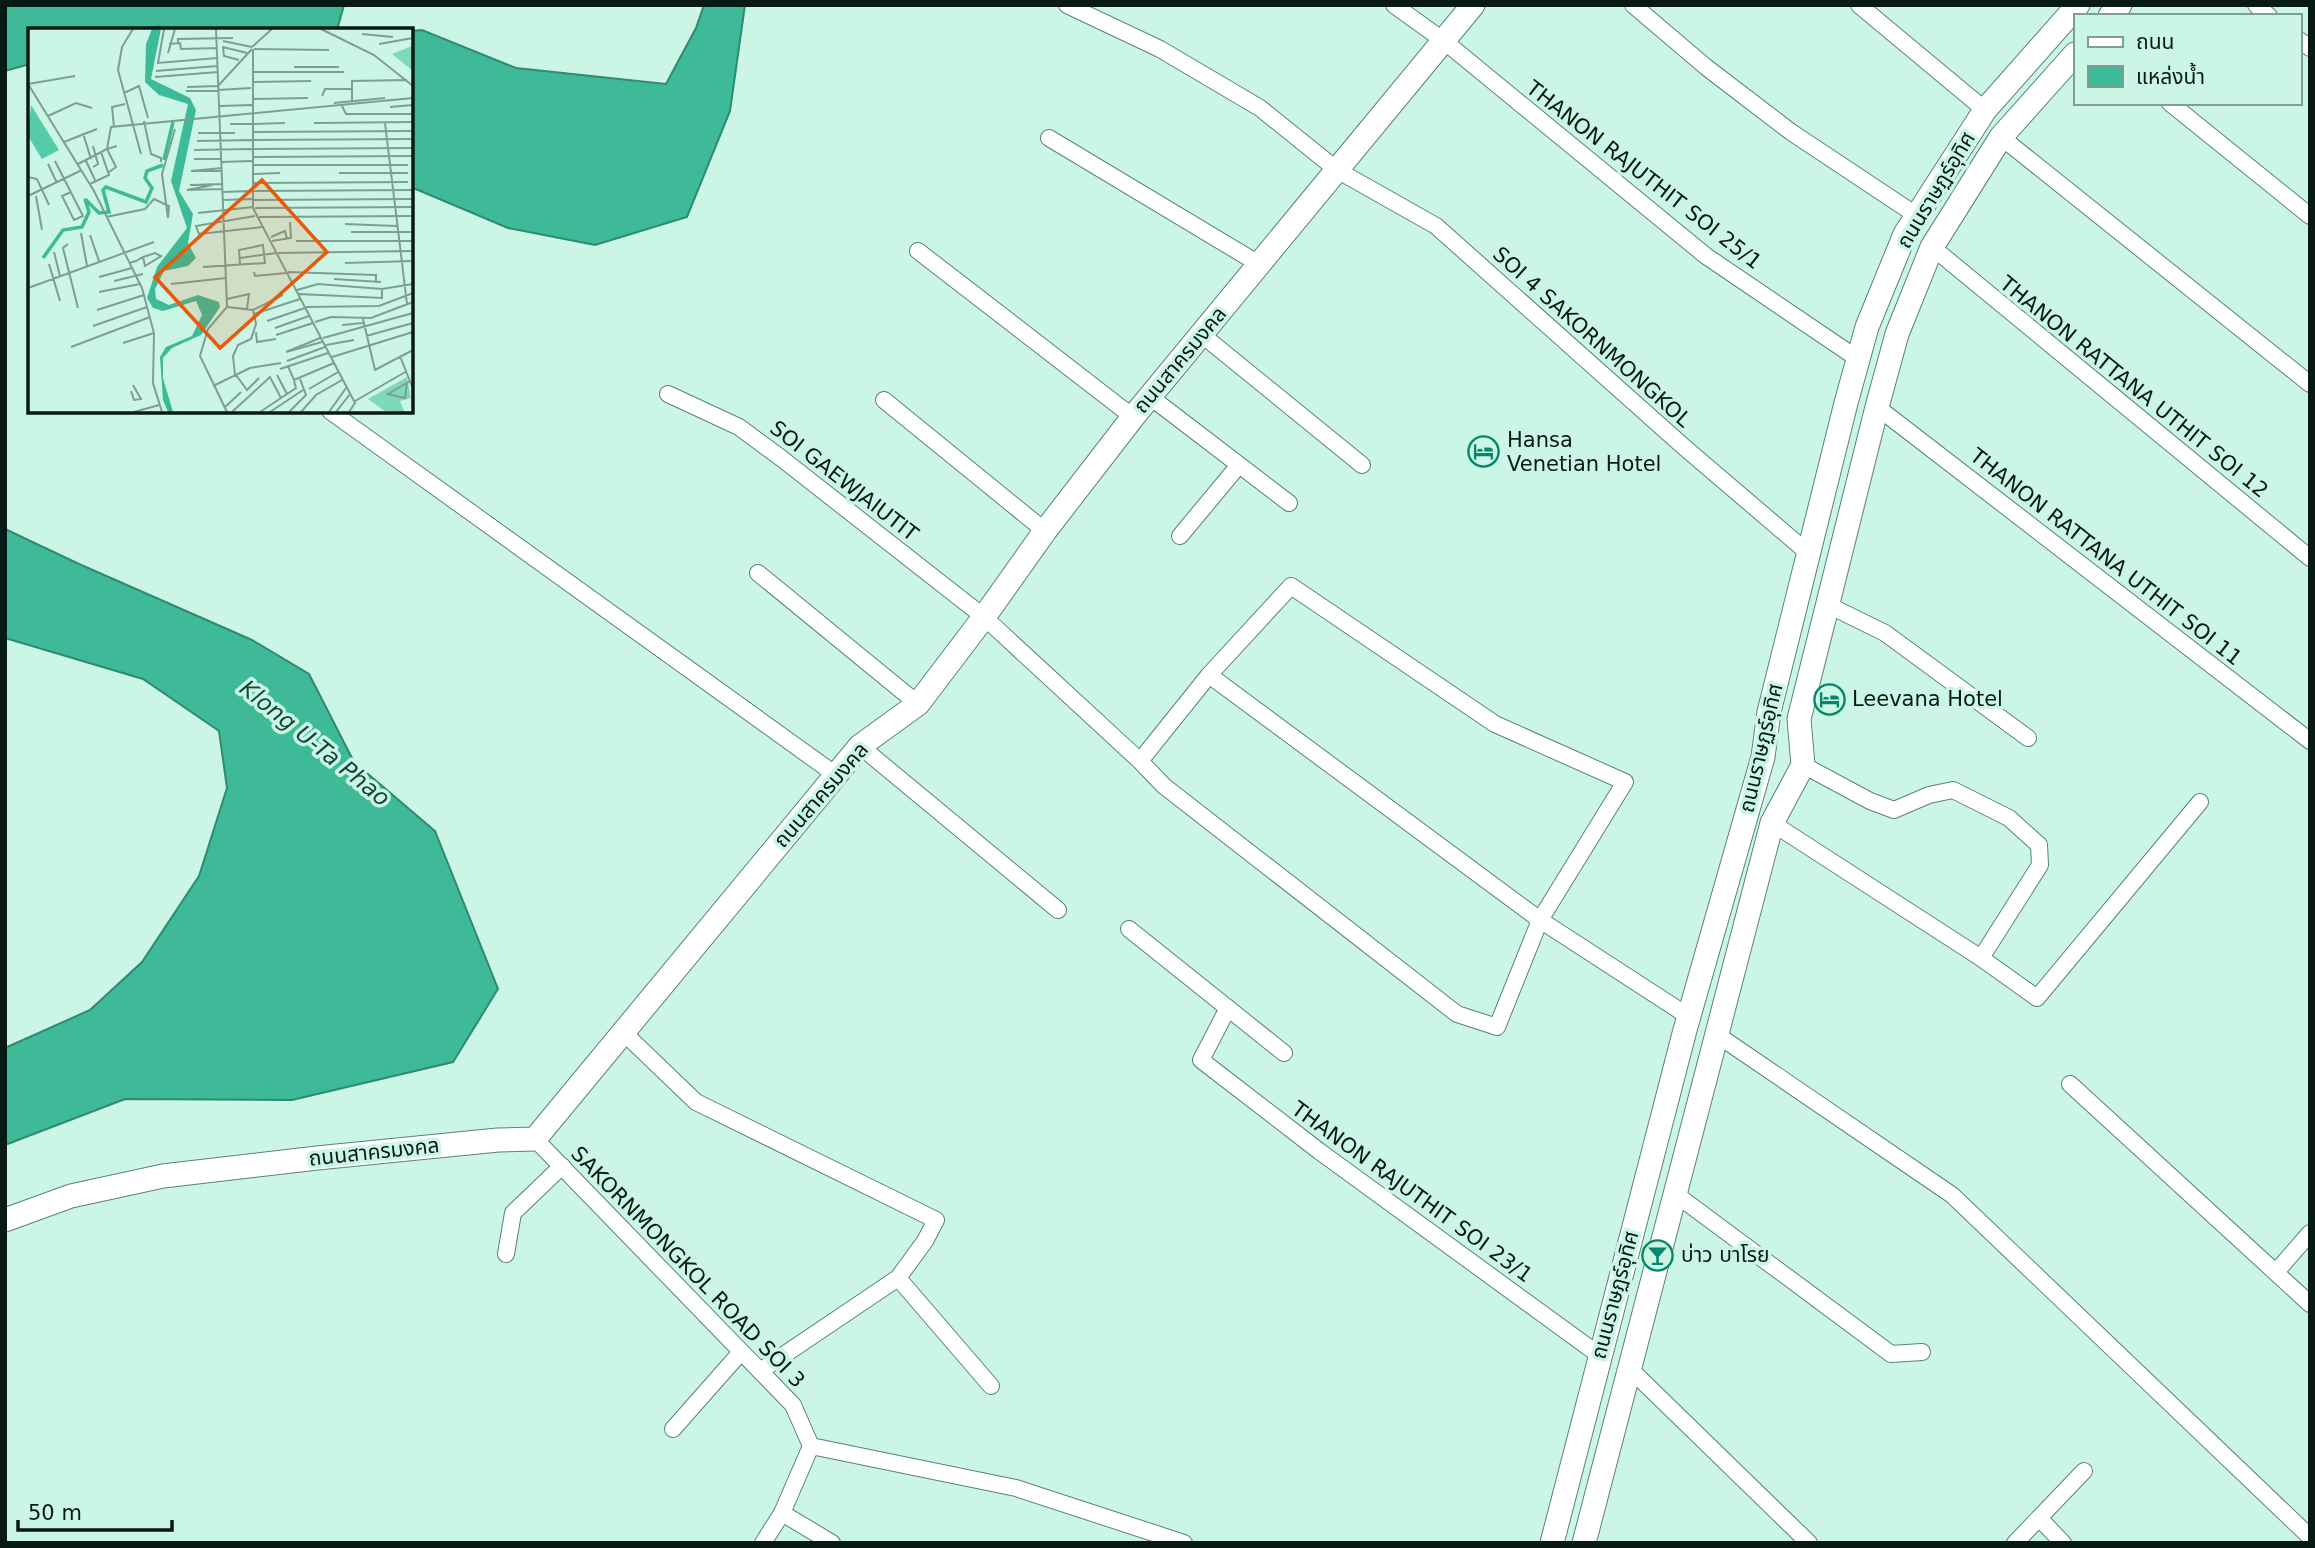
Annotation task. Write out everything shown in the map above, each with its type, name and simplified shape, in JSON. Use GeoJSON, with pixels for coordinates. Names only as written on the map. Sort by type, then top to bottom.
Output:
{"type":"FeatureCollection","features":[{"type":"Feature","properties":{"kind":"street","name":"SOI 4 SAKORNMONGKOL"},"geometry":{"type":"LineString","coordinates":[[1068,5],[1160,49],[1260,108],[1337,170],[1436,226],[1684,447],[1807,552]]}},
{"type":"Feature","properties":{"kind":"street","name":"THANON RAJUTHIT SOI 25/1"},"geometry":{"type":"LineString","coordinates":[[1394,5],[1444,41],[1706,256],[1858,359]]}},
{"type":"Feature","properties":{"kind":"street","name":"ถนนสาครมงคล"},"geometry":{"type":"LineString","coordinates":[[5,1220],[71,1196],[163,1176],[358,1153],[535,1139],[860,746],[918,704],[1045,531],[1149,396],[1473,5]]}},
{"type":"Feature","properties":{"kind":"street"},"geometry":{"type":"LineString","coordinates":[[1633,5],[1791,132],[1916,215]]}},
{"type":"Feature","properties":{"kind":"street"},"geometry":{"type":"LineString","coordinates":[[1860,5],[1985,110]]}},
{"type":"Feature","properties":{"kind":"street","name":"ถนนราษฏร์อุทิศ"},"geometry":{"type":"LineString","coordinates":[[1552,1543],[1688,1016],[1763,757],[1769,712],[1807,552],[1867,327],[1905,234],[1916,215],[1985,110],[2068,9]]}},
{"type":"Feature","properties":{"kind":"street","name":"ถนนราษฏร์อุทิศ"},"geometry":{"type":"LineString","coordinates":[[1584,1543],[1772,823],[1803,765],[1799,719],[1897,334],[1933,247],[2001,137],[2074,55]]}},
{"type":"Feature","properties":{"kind":"street"},"geometry":{"type":"LineString","coordinates":[[2172,105],[2310,216]]}},
{"type":"Feature","properties":{"kind":"street"},"geometry":{"type":"LineString","coordinates":[[2001,137],[2310,384]]}},
{"type":"Feature","properties":{"kind":"street"},"geometry":{"type":"LineString","coordinates":[[1049,138],[1259,264]]}},
{"type":"Feature","properties":{"kind":"street","name":"THANON RATTANA UTHIT SOI 12"},"geometry":{"type":"LineString","coordinates":[[1933,247],[2310,558]]}},
{"type":"Feature","properties":{"kind":"street"},"geometry":{"type":"LineString","coordinates":[[918,251],[1133,417]]}},
{"type":"Feature","properties":{"kind":"street"},"geometry":{"type":"LineString","coordinates":[[1201,334],[1362,466]]}},
{"type":"Feature","properties":{"kind":"street","name":"SOI GAEWJAIUTIT"},"geometry":{"type":"LineString","coordinates":[[668,394],[739,427],[984,617],[1164,786],[1457,1014],[1497,1027],[1540,920]]}},
{"type":"Feature","properties":{"kind":"street"},"geometry":{"type":"LineString","coordinates":[[1149,396],[1289,503]]}},
{"type":"Feature","properties":{"kind":"street"},"geometry":{"type":"LineString","coordinates":[[884,400],[1045,531]]}},
{"type":"Feature","properties":{"kind":"street","name":"THANON RATTANA UTHIT SOI 11"},"geometry":{"type":"LineString","coordinates":[[1877,407],[2310,741]]}},
{"type":"Feature","properties":{"kind":"street"},"geometry":{"type":"LineString","coordinates":[[333,413],[836,775]]}},
{"type":"Feature","properties":{"kind":"street"},"geometry":{"type":"LineString","coordinates":[[1180,536],[1239,465]]}},
{"type":"Feature","properties":{"kind":"street"},"geometry":{"type":"LineString","coordinates":[[758,573],[918,704]]}},
{"type":"Feature","properties":{"kind":"street"},"geometry":{"type":"LineString","coordinates":[[1140,761],[1209,675],[1291,586],[1495,724],[1625,782],[1540,920]]}},
{"type":"Feature","properties":{"kind":"street"},"geometry":{"type":"LineString","coordinates":[[1828,605],[1885,633],[2028,738]]}},
{"type":"Feature","properties":{"kind":"street"},"geometry":{"type":"LineString","coordinates":[[1209,675],[1540,920],[1688,1016]]}},
{"type":"Feature","properties":{"kind":"street"},"geometry":{"type":"LineString","coordinates":[[1769,712],[1799,719]]}},
{"type":"Feature","properties":{"kind":"street"},"geometry":{"type":"LineString","coordinates":[[860,746],[1058,910]]}},
{"type":"Feature","properties":{"kind":"street"},"geometry":{"type":"LineString","coordinates":[[1803,765],[1894,810],[1929,795],[1953,790],[2009,818],[2039,845],[2040,865],[1980,958]]}},
{"type":"Feature","properties":{"kind":"street"},"geometry":{"type":"LineString","coordinates":[[1772,823],[2037,998],[2200,802]]}},
{"type":"Feature","properties":{"kind":"street"},"geometry":{"type":"LineString","coordinates":[[1129,929],[1284,1053]]}},
{"type":"Feature","properties":{"kind":"street","name":"THANON RAJUTHIT SOI 23/1"},"geometry":{"type":"LineString","coordinates":[[1228,1008],[1201,1060],[1319,1151],[1599,1355]]}},
{"type":"Feature","properties":{"kind":"street"},"geometry":{"type":"LineString","coordinates":[[623,1032],[696,1102],[936,1220],[925,1241],[898,1278],[760,1371]]}},
{"type":"Feature","properties":{"kind":"street"},"geometry":{"type":"LineString","coordinates":[[1716,1034],[1952,1195],[2310,1536]]}},
{"type":"Feature","properties":{"kind":"street"},"geometry":{"type":"LineString","coordinates":[[2070,1084],[2310,1304]]}},
{"type":"Feature","properties":{"kind":"street","name":"SAKORNMONGKOL ROAD SOI 3"},"geometry":{"type":"LineString","coordinates":[[535,1139],[793,1405],[811,1446]]}},
{"type":"Feature","properties":{"kind":"street"},"geometry":{"type":"LineString","coordinates":[[506,1254],[513,1213],[562,1166]]}},
{"type":"Feature","properties":{"kind":"street"},"geometry":{"type":"LineString","coordinates":[[1674,1193],[1891,1354],[1922,1352]]}},
{"type":"Feature","properties":{"kind":"street"},"geometry":{"type":"LineString","coordinates":[[2276,1272],[2310,1233]]}},
{"type":"Feature","properties":{"kind":"street"},"geometry":{"type":"LineString","coordinates":[[898,1278],[992,1387]]}},
{"type":"Feature","properties":{"kind":"street"},"geometry":{"type":"LineString","coordinates":[[673,1429],[741,1352]]}},
{"type":"Feature","properties":{"kind":"street"},"geometry":{"type":"LineString","coordinates":[[1629,1368],[1809,1543]]}},
{"type":"Feature","properties":{"kind":"street"},"geometry":{"type":"LineString","coordinates":[[763,1543],[782,1513],[811,1446],[1016,1488],[1184,1543]]}},
{"type":"Feature","properties":{"kind":"street"},"geometry":{"type":"LineString","coordinates":[[2015,1543],[2084,1471]]}},
{"type":"Feature","properties":{"kind":"street"},"geometry":{"type":"LineString","coordinates":[[782,1513],[832,1543]]}},
{"type":"Feature","properties":{"kind":"street"},"geometry":{"type":"LineString","coordinates":[[2039,1518],[2063,1543]]}},
{"type":"Feature","properties":{"kind":"water"},"geometry":{"type":"Polygon","coordinates":[[[5,5],[344,5],[338,28],[28,28],[28,65],[5,71],[5,5]]]}},
{"type":"Feature","properties":{"kind":"water"},"geometry":{"type":"Polygon","coordinates":[[[704,5],[745,5],[730,111],[687,217],[595,245],[508,228],[413,188],[413,31],[422,30],[516,68],[666,84],[696,28],[704,5]]]}},
{"type":"Feature","properties":{"kind":"water","name":"Klong U-Ta Phao"},"geometry":{"type":"Polygon","coordinates":[[[5,529],[252,640],[309,674],[354,762],[435,831],[498,989],[453,1062],[292,1100],[125,1099],[5,1145],[5,1048],[90,1010],[142,962],[199,876],[227,788],[219,731],[143,679],[5,638],[5,529]]]}},
{"type":"Feature","properties":{"kind":"place","name":"Hansa Venetian Hotel"},"geometry":{"type":"Point","coordinates":[1484,452]}},
{"type":"Feature","properties":{"kind":"place","name":"Leevana Hotel"},"geometry":{"type":"Point","coordinates":[1829,699]}},
{"type":"Feature","properties":{"kind":"place","name":"บ่าว บาโรย"},"geometry":{"type":"Point","coordinates":[1658,1255]}}]}
